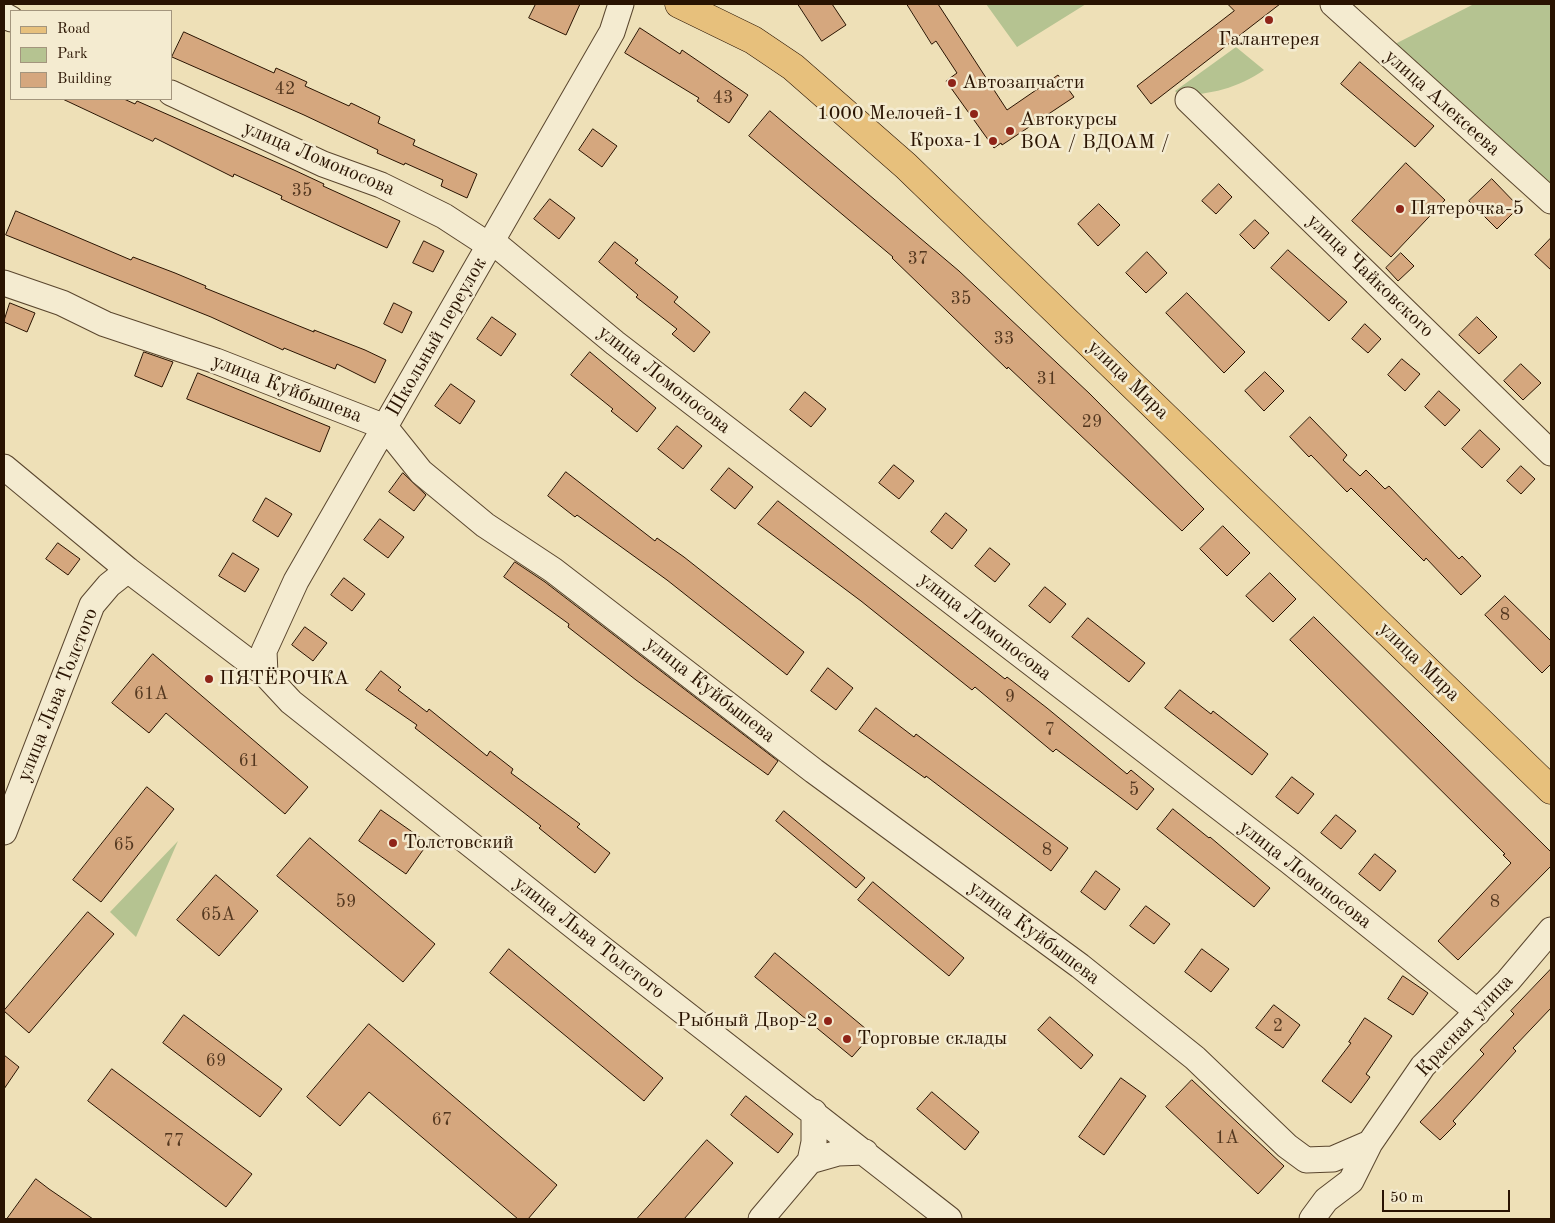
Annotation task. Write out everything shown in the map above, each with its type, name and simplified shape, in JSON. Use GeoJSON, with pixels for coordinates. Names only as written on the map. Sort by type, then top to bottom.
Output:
{"type":"FeatureCollection","features":[{"type":"Feature","properties":{"kind":"main road","name":"улица Мира"},"geometry":{"type":"LineString","coordinates":[[679,4],[753,40],[793,67],[906,166],[1551,790]]}},
{"type":"Feature","properties":{"kind":"street","name":"Школьный переулок"},"geometry":{"type":"LineString","coordinates":[[266,674],[264,651],[296,581],[612,32],[621,4]]}},
{"type":"Feature","properties":{"kind":"street","name":"улица Алексеева"},"geometry":{"type":"LineString","coordinates":[[1333,4],[1551,201]]}},
{"type":"Feature","properties":{"kind":"street","name":"улица Ломоносова"},"geometry":{"type":"LineString","coordinates":[[172,93],[323,164],[381,185],[444,216],[491,244],[615,343],[1289,861],[1478,1012]]}},
{"type":"Feature","properties":{"kind":"street","name":"улица Чайковского"},"geometry":{"type":"LineString","coordinates":[[1188,100],[1551,453]]}},
{"type":"Feature","properties":{"kind":"street","name":"улица Куйбышева"},"geometry":{"type":"LineString","coordinates":[[4,283],[62,304],[105,324],[216,361],[385,427],[421,472],[485,525],[553,570],[806,765],[1080,966],[1195,1058],[1287,1146],[1306,1160],[1333,1159],[1370,1143]]}},
{"type":"Feature","properties":{"kind":"street","name":"улица Льва Толстого"},"geometry":{"type":"LineString","coordinates":[[4,468],[128,570],[266,674],[299,709],[593,942],[950,1219]]}},
{"type":"Feature","properties":{"kind":"street","name":"улица Льва Толстого"},"geometry":{"type":"LineString","coordinates":[[4,832],[92,605],[108,585],[128,570]]}},
{"type":"Feature","properties":{"kind":"street","name":"Красная улица"},"geometry":{"type":"LineString","coordinates":[[1312,1219],[1326,1200],[1351,1182],[1370,1143],[1423,1066],[1508,981],[1551,930]]}},
{"type":"Feature","properties":{"kind":"street"},"geometry":{"type":"LineString","coordinates":[[761,1219],[810,1161],[814,1142],[814,1112]]}},
{"type":"Feature","properties":{"kind":"street"},"geometry":{"type":"LineString","coordinates":[[810,1161],[838,1153],[865,1152]]}},
{"type":"Feature","properties":{"kind":"green space"},"geometry":{"type":"Polygon","coordinates":[[[986,4],[1086,4],[1017,47],[986,4]]]}},
{"type":"Feature","properties":{"kind":"green space"},"geometry":{"type":"Polygon","coordinates":[[[1474,4],[1551,4],[1551,184],[1395,44],[1474,4]]]}},
{"type":"Feature","properties":{"kind":"green space"},"geometry":{"type":"Polygon","coordinates":[[[1236,47],[1264,70],[1244,82],[1213,92],[1179,95],[1175,91],[1236,47]]]}},
{"type":"Feature","properties":{"kind":"green space"},"geometry":{"type":"Polygon","coordinates":[[[178,841],[136,937],[110,912],[178,841]]]}},
{"type":"Feature","properties":{"kind":"building"},"geometry":{"type":"Polygon","coordinates":[[[536,4],[580,4],[566,35],[529,18],[536,4]]]}},
{"type":"Feature","properties":{"kind":"building"},"geometry":{"type":"Polygon","coordinates":[[[798,4],[832,4],[846,25],[822,41],[798,4]]]}},
{"type":"Feature","properties":{"kind":"building"},"geometry":{"type":"Polygon","coordinates":[[[907,4],[938,4],[1007,110],[1058,75],[1074,97],[1002,145],[1001,143],[994,148],[946,81],[957,73],[936,41],[932,44],[907,4]]]}},
{"type":"Feature","properties":{"kind":"building"},"geometry":{"type":"Polygon","coordinates":[[[1228,4],[1280,4],[1151,104],[1137,86],[1234,11],[1228,4]]]}},
{"type":"Feature","properties":{"kind":"building"},"geometry":{"type":"Polygon","coordinates":[[[640,28],[680,54],[682,50],[748,95],[729,123],[697,101],[699,98],[625,53],[640,28]]]}},
{"type":"Feature","properties":{"kind":"building"},"geometry":{"type":"Polygon","coordinates":[[[184,32],[274,73],[276,68],[307,82],[305,86],[349,106],[351,103],[380,117],[378,123],[415,140],[413,145],[477,174],[467,198],[441,186],[443,180],[377,153],[378,150],[304,115],[172,57],[184,32]]]}},
{"type":"Feature","properties":{"kind":"building"},"geometry":{"type":"Polygon","coordinates":[[[1360,62],[1434,126],[1415,147],[1341,84],[1360,62]]]}},
{"type":"Feature","properties":{"kind":"building"},"geometry":{"type":"Polygon","coordinates":[[[65,100],[126,100],[135,104],[137,101],[294,170],[324,184],[323,186],[400,221],[387,248],[281,199],[282,196],[234,174],[233,177],[155,138],[153,141],[65,100]]]}},
{"type":"Feature","properties":{"kind":"building"},"geometry":{"type":"Polygon","coordinates":[[[770,111],[959,271],[1090,394],[1204,509],[1182,531],[1008,367],[1007,369],[893,257],[749,136],[770,111]]]}},
{"type":"Feature","properties":{"kind":"building"},"geometry":{"type":"Polygon","coordinates":[[[593,129],[617,146],[602,167],[579,150],[593,129]]]}},
{"type":"Feature","properties":{"kind":"building"},"geometry":{"type":"Polygon","coordinates":[[[1406,163],[1445,200],[1391,257],[1352,221],[1406,163]]]}},
{"type":"Feature","properties":{"kind":"building"},"geometry":{"type":"Polygon","coordinates":[[[1492,179],[1519,207],[1497,229],[1469,201],[1492,179]]]}},
{"type":"Feature","properties":{"kind":"building"},"geometry":{"type":"Polygon","coordinates":[[[1219,184],[1232,197],[1216,214],[1202,201],[1219,184]]]}},
{"type":"Feature","properties":{"kind":"building"},"geometry":{"type":"Polygon","coordinates":[[[550,199],[575,218],[559,239],[534,219],[550,199]]]}},
{"type":"Feature","properties":{"kind":"building"},"geometry":{"type":"Polygon","coordinates":[[[1099,204],[1120,225],[1098,246],[1078,224],[1099,204]]]}},
{"type":"Feature","properties":{"kind":"building"},"geometry":{"type":"Polygon","coordinates":[[[16,211],[131,260],[133,257],[175,273],[206,286],[205,288],[314,332],[314,330],[365,350],[386,360],[375,383],[337,364],[335,369],[284,348],[283,350],[211,317],[6,235],[16,211]]]}},
{"type":"Feature","properties":{"kind":"building"},"geometry":{"type":"Polygon","coordinates":[[[1255,220],[1269,233],[1254,249],[1240,235],[1255,220]]]}},
{"type":"Feature","properties":{"kind":"building"},"geometry":{"type":"Polygon","coordinates":[[[1551,238],[1551,270],[1535,255],[1551,238]]]}},
{"type":"Feature","properties":{"kind":"building"},"geometry":{"type":"Polygon","coordinates":[[[424,241],[444,251],[433,272],[413,263],[424,241]]]}},
{"type":"Feature","properties":{"kind":"building"},"geometry":{"type":"Polygon","coordinates":[[[615,242],[638,260],[635,263],[678,297],[674,302],[710,332],[694,352],[672,334],[677,329],[636,297],[638,295],[599,262],[615,242]]]}},
{"type":"Feature","properties":{"kind":"building"},"geometry":{"type":"Polygon","coordinates":[[[1288,250],[1347,302],[1329,321],[1271,268],[1288,250]]]}},
{"type":"Feature","properties":{"kind":"building"},"geometry":{"type":"Polygon","coordinates":[[[1147,252],[1167,273],[1146,293],[1126,273],[1147,252]]]}},
{"type":"Feature","properties":{"kind":"building"},"geometry":{"type":"Polygon","coordinates":[[[1401,253],[1414,266],[1398,281],[1386,268],[1401,253]]]}},
{"type":"Feature","properties":{"kind":"building"},"geometry":{"type":"Polygon","coordinates":[[[1187,293],[1245,352],[1224,373],[1166,313],[1187,293]]]}},
{"type":"Feature","properties":{"kind":"building"},"geometry":{"type":"Polygon","coordinates":[[[10,303],[35,313],[27,332],[4,322],[10,303]]]}},
{"type":"Feature","properties":{"kind":"building"},"geometry":{"type":"Polygon","coordinates":[[[394,303],[412,312],[402,333],[384,324],[394,303]]]}},
{"type":"Feature","properties":{"kind":"building"},"geometry":{"type":"Polygon","coordinates":[[[492,317],[516,334],[501,356],[477,339],[492,317]]]}},
{"type":"Feature","properties":{"kind":"building"},"geometry":{"type":"Polygon","coordinates":[[[1477,317],[1497,337],[1479,354],[1459,335],[1477,317]]]}},
{"type":"Feature","properties":{"kind":"building"},"geometry":{"type":"Polygon","coordinates":[[[1365,324],[1381,339],[1368,353],[1352,339],[1365,324]]]}},
{"type":"Feature","properties":{"kind":"building"},"geometry":{"type":"Polygon","coordinates":[[[144,352],[173,362],[162,387],[135,376],[144,352]]]}},
{"type":"Feature","properties":{"kind":"building"},"geometry":{"type":"Polygon","coordinates":[[[590,352],[656,408],[637,432],[611,411],[613,409],[571,375],[590,352]]]}},
{"type":"Feature","properties":{"kind":"building"},"geometry":{"type":"Polygon","coordinates":[[[1402,359],[1420,374],[1405,391],[1388,375],[1402,359]]]}},
{"type":"Feature","properties":{"kind":"building"},"geometry":{"type":"Polygon","coordinates":[[[1521,364],[1541,383],[1523,400],[1504,381],[1521,364]]]}},
{"type":"Feature","properties":{"kind":"building"},"geometry":{"type":"Polygon","coordinates":[[[1265,372],[1284,391],[1264,411],[1245,391],[1265,372]]]}},
{"type":"Feature","properties":{"kind":"building"},"geometry":{"type":"Polygon","coordinates":[[[198,373],[330,427],[320,452],[187,399],[198,373]]]}},
{"type":"Feature","properties":{"kind":"building"},"geometry":{"type":"Polygon","coordinates":[[[451,384],[475,401],[460,424],[435,406],[451,384]]]}},
{"type":"Feature","properties":{"kind":"building"},"geometry":{"type":"Polygon","coordinates":[[[1439,391],[1460,410],[1445,426],[1425,407],[1439,391]]]}},
{"type":"Feature","properties":{"kind":"building"},"geometry":{"type":"Polygon","coordinates":[[[805,392],[826,409],[811,427],[790,410],[805,392]]]}},
{"type":"Feature","properties":{"kind":"building"},"geometry":{"type":"Polygon","coordinates":[[[1310,417],[1347,455],[1343,460],[1360,476],[1366,470],[1385,489],[1389,486],[1459,559],[1462,556],[1481,576],[1461,595],[1426,558],[1424,561],[1351,488],[1347,492],[1311,455],[1309,457],[1290,437],[1310,417]]]}},
{"type":"Feature","properties":{"kind":"building"},"geometry":{"type":"Polygon","coordinates":[[[677,426],[702,446],[683,469],[658,449],[677,426]]]}},
{"type":"Feature","properties":{"kind":"building"},"geometry":{"type":"Polygon","coordinates":[[[1480,430],[1500,449],[1482,468],[1462,449],[1480,430]]]}},
{"type":"Feature","properties":{"kind":"building"},"geometry":{"type":"Polygon","coordinates":[[[894,465],[914,481],[899,499],[879,483],[894,465]]]}},
{"type":"Feature","properties":{"kind":"building"},"geometry":{"type":"Polygon","coordinates":[[[1521,466],[1535,479],[1521,494],[1507,481],[1521,466]]]}},
{"type":"Feature","properties":{"kind":"building"},"geometry":{"type":"Polygon","coordinates":[[[729,468],[753,487],[735,509],[711,490],[729,468]]]}},
{"type":"Feature","properties":{"kind":"building"},"geometry":{"type":"Polygon","coordinates":[[[566,472],[655,541],[657,538],[684,557],[804,652],[787,675],[667,580],[577,515],[575,517],[548,496],[566,472]]]}},
{"type":"Feature","properties":{"kind":"building"},"geometry":{"type":"Polygon","coordinates":[[[403,473],[426,495],[414,511],[389,492],[403,473]]]}},
{"type":"Feature","properties":{"kind":"building"},"geometry":{"type":"Polygon","coordinates":[[[266,498],[292,514],[278,537],[253,521],[266,498]]]}},
{"type":"Feature","properties":{"kind":"building"},"geometry":{"type":"Polygon","coordinates":[[[778,501],[1005,679],[1007,677],[1047,708],[1127,774],[1131,770],[1154,789],[1137,810],[1056,749],[1053,752],[975,687],[972,690],[861,601],[758,524],[778,501]]]}},
{"type":"Feature","properties":{"kind":"building"},"geometry":{"type":"Polygon","coordinates":[[[946,513],[967,530],[952,549],[931,532],[946,513]]]}},
{"type":"Feature","properties":{"kind":"building"},"geometry":{"type":"Polygon","coordinates":[[[380,519],[404,537],[388,558],[364,540],[380,519]]]}},
{"type":"Feature","properties":{"kind":"building"},"geometry":{"type":"Polygon","coordinates":[[[1223,526],[1250,553],[1227,576],[1200,549],[1223,526]]]}},
{"type":"Feature","properties":{"kind":"building"},"geometry":{"type":"Polygon","coordinates":[[[58,543],[80,559],[68,575],[46,559],[58,543]]]}},
{"type":"Feature","properties":{"kind":"building"},"geometry":{"type":"Polygon","coordinates":[[[990,548],[1010,564],[995,582],[975,566],[990,548]]]}},
{"type":"Feature","properties":{"kind":"building"},"geometry":{"type":"Polygon","coordinates":[[[233,553],[259,569],[245,592],[219,576],[233,553]]]}},
{"type":"Feature","properties":{"kind":"building"},"geometry":{"type":"Polygon","coordinates":[[[515,562],[545,582],[778,761],[768,775],[636,680],[568,627],[569,624],[504,577],[515,562]]]}},
{"type":"Feature","properties":{"kind":"building"},"geometry":{"type":"Polygon","coordinates":[[[1270,573],[1296,599],[1273,622],[1246,596],[1270,573]]]}},
{"type":"Feature","properties":{"kind":"building"},"geometry":{"type":"Polygon","coordinates":[[[344,578],[365,594],[352,611],[331,595],[344,578]]]}},
{"type":"Feature","properties":{"kind":"building"},"geometry":{"type":"Polygon","coordinates":[[[1045,587],[1066,604],[1050,623],[1029,606],[1045,587]]]}},
{"type":"Feature","properties":{"kind":"building"},"geometry":{"type":"Polygon","coordinates":[[[1505,596],[1551,641],[1551,664],[1542,673],[1485,615],[1505,596]]]}},
{"type":"Feature","properties":{"kind":"building"},"geometry":{"type":"Polygon","coordinates":[[[1314,617],[1551,852],[1551,866],[1458,960],[1438,941],[1511,863],[1503,855],[1505,854],[1290,640],[1314,617]]]}},
{"type":"Feature","properties":{"kind":"building"},"geometry":{"type":"Polygon","coordinates":[[[1088,618],[1145,663],[1129,682],[1072,637],[1088,618]]]}},
{"type":"Feature","properties":{"kind":"building"},"geometry":{"type":"Polygon","coordinates":[[[305,627],[327,643],[313,661],[292,645],[305,627]]]}},
{"type":"Feature","properties":{"kind":"building"},"geometry":{"type":"Polygon","coordinates":[[[153,654],[308,787],[285,814],[166,713],[149,733],[112,703],[153,654]]]}},
{"type":"Feature","properties":{"kind":"building"},"geometry":{"type":"Polygon","coordinates":[[[828,668],[853,688],[836,710],[811,691],[828,668]]]}},
{"type":"Feature","properties":{"kind":"building"},"geometry":{"type":"Polygon","coordinates":[[[381,671],[401,687],[398,690],[427,712],[429,709],[487,756],[490,751],[513,769],[511,773],[580,824],[577,827],[610,853],[595,873],[539,828],[541,826],[415,728],[417,725],[366,690],[381,671]]]}},
{"type":"Feature","properties":{"kind":"building"},"geometry":{"type":"Polygon","coordinates":[[[1180,690],[1211,714],[1213,711],[1268,754],[1252,775],[1165,708],[1180,690]]]}},
{"type":"Feature","properties":{"kind":"building"},"geometry":{"type":"Polygon","coordinates":[[[876,708],[914,737],[916,734],[1068,848],[1051,871],[926,776],[925,778],[859,731],[876,708]]]}},
{"type":"Feature","properties":{"kind":"building"},"geometry":{"type":"Polygon","coordinates":[[[1292,777],[1314,794],[1298,814],[1276,797],[1292,777]]]}},
{"type":"Feature","properties":{"kind":"building"},"geometry":{"type":"Polygon","coordinates":[[[147,787],[174,809],[101,902],[73,880],[147,787]]]}},
{"type":"Feature","properties":{"kind":"building"},"geometry":{"type":"Polygon","coordinates":[[[1173,809],[1210,837],[1270,888],[1254,907],[1157,829],[1173,809]]]}},
{"type":"Feature","properties":{"kind":"building"},"geometry":{"type":"Polygon","coordinates":[[[381,810],[428,843],[406,874],[359,841],[381,810]]]}},
{"type":"Feature","properties":{"kind":"building"},"geometry":{"type":"Polygon","coordinates":[[[784,811],[865,878],[856,888],[776,821],[784,811]]]}},
{"type":"Feature","properties":{"kind":"building"},"geometry":{"type":"Polygon","coordinates":[[[1336,815],[1356,831],[1341,849],[1321,833],[1336,815]]]}},
{"type":"Feature","properties":{"kind":"building"},"geometry":{"type":"Polygon","coordinates":[[[310,838],[435,944],[403,982],[277,876],[310,838]]]}},
{"type":"Feature","properties":{"kind":"building"},"geometry":{"type":"Polygon","coordinates":[[[1375,854],[1396,871],[1380,891],[1359,874],[1375,854]]]}},
{"type":"Feature","properties":{"kind":"building"},"geometry":{"type":"Polygon","coordinates":[[[1096,871],[1120,889],[1105,910],[1081,892],[1096,871]]]}},
{"type":"Feature","properties":{"kind":"building"},"geometry":{"type":"Polygon","coordinates":[[[216,875],[258,911],[219,956],[177,920],[216,875]]]}},
{"type":"Feature","properties":{"kind":"building"},"geometry":{"type":"Polygon","coordinates":[[[873,882],[964,958],[949,976],[858,900],[873,882]]]}},
{"type":"Feature","properties":{"kind":"building"},"geometry":{"type":"Polygon","coordinates":[[[1146,906],[1170,924],[1154,944],[1130,926],[1146,906]]]}},
{"type":"Feature","properties":{"kind":"building"},"geometry":{"type":"Polygon","coordinates":[[[88,912],[114,934],[29,1033],[4,1011],[88,912]]]}},
{"type":"Feature","properties":{"kind":"building"},"geometry":{"type":"Polygon","coordinates":[[[509,949],[663,1078],[644,1101],[490,973],[509,949]]]}},
{"type":"Feature","properties":{"kind":"building"},"geometry":{"type":"Polygon","coordinates":[[[1202,949],[1229,969],[1211,992],[1185,972],[1202,949]]]}},
{"type":"Feature","properties":{"kind":"building"},"geometry":{"type":"Polygon","coordinates":[[[775,953],[872,1034],[852,1057],[755,977],[775,953]]]}},
{"type":"Feature","properties":{"kind":"building"},"geometry":{"type":"Polygon","coordinates":[[[1551,969],[1551,1008],[1513,1048],[1516,1051],[1453,1121],[1456,1124],[1440,1140],[1420,1122],[1484,1054],[1480,1050],[1514,1014],[1511,1011],[1551,969]]]}},
{"type":"Feature","properties":{"kind":"building"},"geometry":{"type":"Polygon","coordinates":[[[1403,976],[1428,993],[1413,1015],[1388,999],[1403,976]]]}},
{"type":"Feature","properties":{"kind":"building"},"geometry":{"type":"Polygon","coordinates":[[[1274,1005],[1300,1025],[1283,1048],[1256,1028],[1274,1005]]]}},
{"type":"Feature","properties":{"kind":"building"},"geometry":{"type":"Polygon","coordinates":[[[184,1015],[282,1089],[260,1117],[163,1043],[184,1015]]]}},
{"type":"Feature","properties":{"kind":"building"},"geometry":{"type":"Polygon","coordinates":[[[1050,1017],[1093,1055],[1081,1069],[1038,1030],[1050,1017]]]}},
{"type":"Feature","properties":{"kind":"building"},"geometry":{"type":"Polygon","coordinates":[[[1365,1018],[1392,1036],[1366,1074],[1370,1077],[1351,1103],[1322,1081],[1351,1043],[1349,1042],[1365,1018]]]}},
{"type":"Feature","properties":{"kind":"building"},"geometry":{"type":"Polygon","coordinates":[[[369,1024],[557,1185],[528,1219],[518,1219],[369,1092],[340,1126],[307,1097],[369,1024]]]}},
{"type":"Feature","properties":{"kind":"building"},"geometry":{"type":"Polygon","coordinates":[[[4,1055],[19,1067],[4,1089],[4,1055]]]}},
{"type":"Feature","properties":{"kind":"building"},"geometry":{"type":"Polygon","coordinates":[[[112,1069],[252,1174],[226,1207],[88,1101],[112,1069]]]}},
{"type":"Feature","properties":{"kind":"building"},"geometry":{"type":"Polygon","coordinates":[[[1121,1078],[1146,1096],[1104,1155],[1079,1137],[1121,1078]]]}},
{"type":"Feature","properties":{"kind":"building"},"geometry":{"type":"Polygon","coordinates":[[[1192,1080],[1284,1166],[1258,1194],[1166,1107],[1192,1080]]]}},
{"type":"Feature","properties":{"kind":"building"},"geometry":{"type":"Polygon","coordinates":[[[932,1092],[979,1132],[965,1150],[917,1109],[932,1092]]]}},
{"type":"Feature","properties":{"kind":"building"},"geometry":{"type":"Polygon","coordinates":[[[746,1096],[793,1134],[778,1153],[731,1115],[746,1096]]]}},
{"type":"Feature","properties":{"kind":"building"},"geometry":{"type":"Polygon","coordinates":[[[707,1140],[733,1163],[684,1219],[637,1219],[707,1140]]]}},
{"type":"Feature","properties":{"kind":"building"},"geometry":{"type":"Polygon","coordinates":[[[36,1179],[49,1189],[93,1219],[7,1219],[36,1179]]]}},
{"type":"Feature","properties":{"kind":"place","name":"Галантерея"},"geometry":{"type":"Point","coordinates":[1269,20]}},
{"type":"Feature","properties":{"kind":"place","name":"Автозапчасти"},"geometry":{"type":"Point","coordinates":[952,83]}},
{"type":"Feature","properties":{"kind":"place","name":"1000 Мелочей-1"},"geometry":{"type":"Point","coordinates":[974,114]}},
{"type":"Feature","properties":{"kind":"place","name":"Автокурсы ВОА / ВДОАМ /"},"geometry":{"type":"Point","coordinates":[1010,131]}},
{"type":"Feature","properties":{"kind":"place","name":"Кроха-1"},"geometry":{"type":"Point","coordinates":[993,141]}},
{"type":"Feature","properties":{"kind":"place","name":"Пятерочка-5"},"geometry":{"type":"Point","coordinates":[1400,209]}},
{"type":"Feature","properties":{"kind":"place","name":"ПЯТЁРОЧКА"},"geometry":{"type":"Point","coordinates":[209,679]}},
{"type":"Feature","properties":{"kind":"place","name":"Толстовский"},"geometry":{"type":"Point","coordinates":[393,843]}},
{"type":"Feature","properties":{"kind":"place","name":"Рыбный Двор-2"},"geometry":{"type":"Point","coordinates":[828,1021]}},
{"type":"Feature","properties":{"kind":"place","name":"Торговые склады"},"geometry":{"type":"Point","coordinates":[847,1039]}}]}
